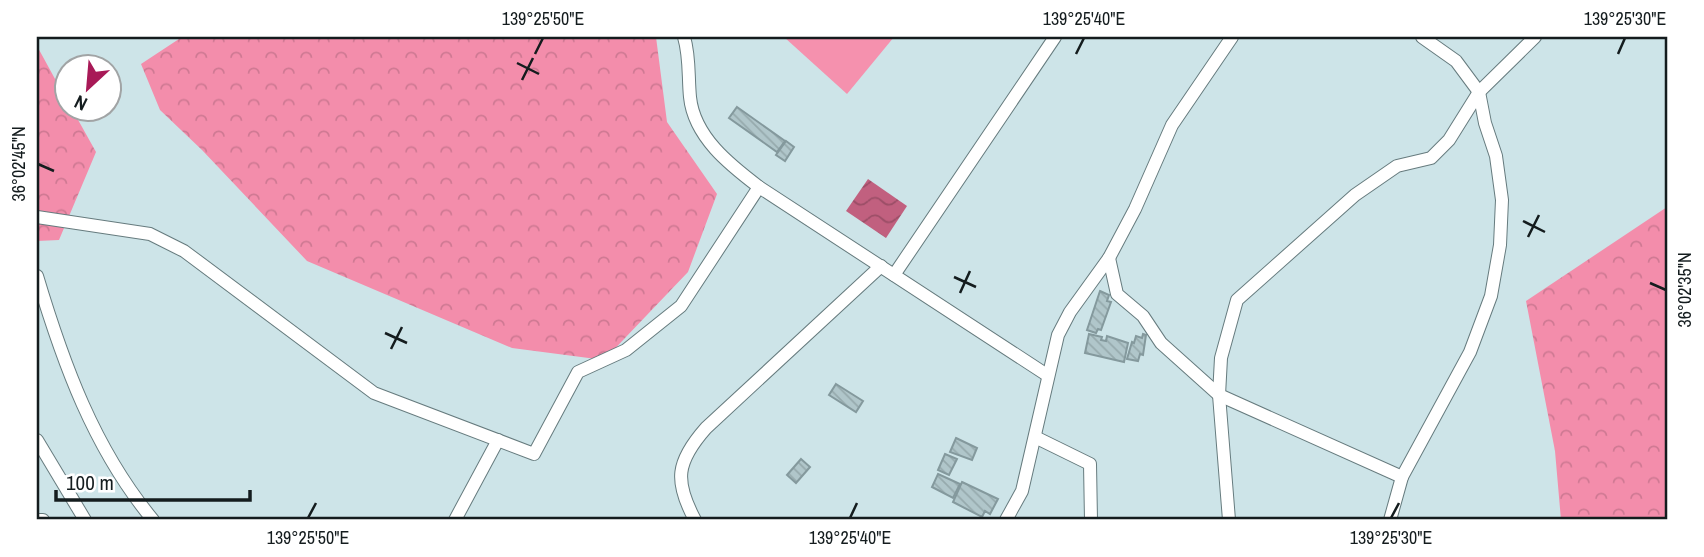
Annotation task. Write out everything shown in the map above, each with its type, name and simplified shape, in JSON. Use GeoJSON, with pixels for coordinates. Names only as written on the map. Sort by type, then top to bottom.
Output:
{"type":"FeatureCollection","features":[{"type":"Feature","properties":{"kind":"street"},"geometry":{"type":"LineString","coordinates":[[684,37],[688,50],[690,101],[698,124],[727,162],[759,187],[1047,375]]}},
{"type":"Feature","properties":{"kind":"street"},"geometry":{"type":"LineString","coordinates":[[894,275],[1055,37]]}},
{"type":"Feature","properties":{"kind":"street"},"geometry":{"type":"LineString","coordinates":[[1006,520],[1022,491],[1058,335],[1070,312],[1109,258],[1135,209],[1171,125],[1232,37]]}},
{"type":"Feature","properties":{"kind":"street"},"geometry":{"type":"LineString","coordinates":[[1390,520],[1402,477],[1469,352],[1491,296],[1500,245],[1502,200],[1496,156],[1485,123],[1479,92],[1456,61],[1422,37]]}},
{"type":"Feature","properties":{"kind":"street"},"geometry":{"type":"LineString","coordinates":[[1229,520],[1219,395],[1221,358],[1237,300],[1355,195],[1397,166],[1430,158],[1449,140],[1479,92],[1535,37]]}},
{"type":"Feature","properties":{"kind":"street"},"geometry":{"type":"LineString","coordinates":[[37,217],[150,234],[184,251],[374,393],[534,454],[578,373],[626,349],[681,306],[759,187]]}},
{"type":"Feature","properties":{"kind":"street"},"geometry":{"type":"LineString","coordinates":[[1109,258],[1117,294],[1143,316],[1161,343],[1219,395],[1402,477]]}},
{"type":"Feature","properties":{"kind":"street"},"geometry":{"type":"LineString","coordinates":[[695,520],[683,497],[680,481],[692,444],[715,419],[881,266]]}},
{"type":"Feature","properties":{"kind":"street"},"geometry":{"type":"LineString","coordinates":[[37,276],[61,356],[95,435],[153,520]]}},
{"type":"Feature","properties":{"kind":"street"},"geometry":{"type":"LineString","coordinates":[[1035,437],[1090,464],[1091,520]]}},
{"type":"Feature","properties":{"kind":"street"},"geometry":{"type":"LineString","coordinates":[[37,440],[41,453],[85,520]]}},
{"type":"Feature","properties":{"kind":"street"},"geometry":{"type":"LineString","coordinates":[[456,520],[498,440]]}},
{"type":"Feature","properties":{"kind":"street"},"geometry":{"type":"LineString","coordinates":[[37,520],[43,520]]}},
{"type":"Feature","properties":{"kind":"shaded area"},"geometry":{"type":"Polygon","coordinates":[[[784,37],[894,37],[847,94],[784,37]]]}},
{"type":"Feature","properties":{"kind":"green space"},"geometry":{"type":"Polygon","coordinates":[[[182,37],[656,37],[667,122],[717,194],[688,272],[604,360],[512,348],[307,261],[202,150],[160,110],[141,64],[182,37]]]}},
{"type":"Feature","properties":{"kind":"green space"},"geometry":{"type":"Polygon","coordinates":[[[37,46],[52,73],[52,122],[79,122],[96,152],[59,240],[37,241],[37,46]]]}},
{"type":"Feature","properties":{"kind":"green space"},"geometry":{"type":"Polygon","coordinates":[[[1667,207],[1667,520],[1561,520],[1555,451],[1526,301],[1667,207]]]}},
{"type":"Feature","properties":{"kind":"water"},"geometry":{"type":"Polygon","coordinates":[[[868,179],[907,206],[886,238],[846,211],[868,179]]]}},
{"type":"Feature","properties":{"kind":"building"},"geometry":{"type":"Polygon","coordinates":[[[737,107],[785,141],[777,152],[729,118],[737,107]]]}},
{"type":"Feature","properties":{"kind":"building"},"geometry":{"type":"Polygon","coordinates":[[[786,141],[794,147],[785,161],[776,155],[786,141]]]}},
{"type":"Feature","properties":{"kind":"building"},"geometry":{"type":"Polygon","coordinates":[[[1100,291],[1109,295],[1107,301],[1111,302],[1101,330],[1098,329],[1096,333],[1087,330],[1100,291]]]}},
{"type":"Feature","properties":{"kind":"building"},"geometry":{"type":"Polygon","coordinates":[[[1089,334],[1102,337],[1101,340],[1106,341],[1107,336],[1128,343],[1124,362],[1085,353],[1089,334]]]}},
{"type":"Feature","properties":{"kind":"building"},"geometry":{"type":"Polygon","coordinates":[[[1143,334],[1146,335],[1143,355],[1140,354],[1138,361],[1127,359],[1132,342],[1134,343],[1136,336],[1142,338],[1143,334]]]}},
{"type":"Feature","properties":{"kind":"building"},"geometry":{"type":"Polygon","coordinates":[[[836,384],[863,401],[856,412],[829,395],[836,384]]]}},
{"type":"Feature","properties":{"kind":"building"},"geometry":{"type":"Polygon","coordinates":[[[956,438],[977,448],[972,460],[950,452],[956,438]]]}},
{"type":"Feature","properties":{"kind":"building"},"geometry":{"type":"Polygon","coordinates":[[[945,454],[957,459],[949,475],[938,470],[945,454]]]}},
{"type":"Feature","properties":{"kind":"building"},"geometry":{"type":"Polygon","coordinates":[[[801,459],[810,467],[796,483],[787,475],[801,459]]]}},
{"type":"Feature","properties":{"kind":"building"},"geometry":{"type":"Polygon","coordinates":[[[938,474],[960,484],[953,498],[932,487],[938,474]]]}},
{"type":"Feature","properties":{"kind":"building"},"geometry":{"type":"Polygon","coordinates":[[[962,482],[998,499],[990,514],[985,511],[982,517],[953,502],[962,482]]]}}]}
